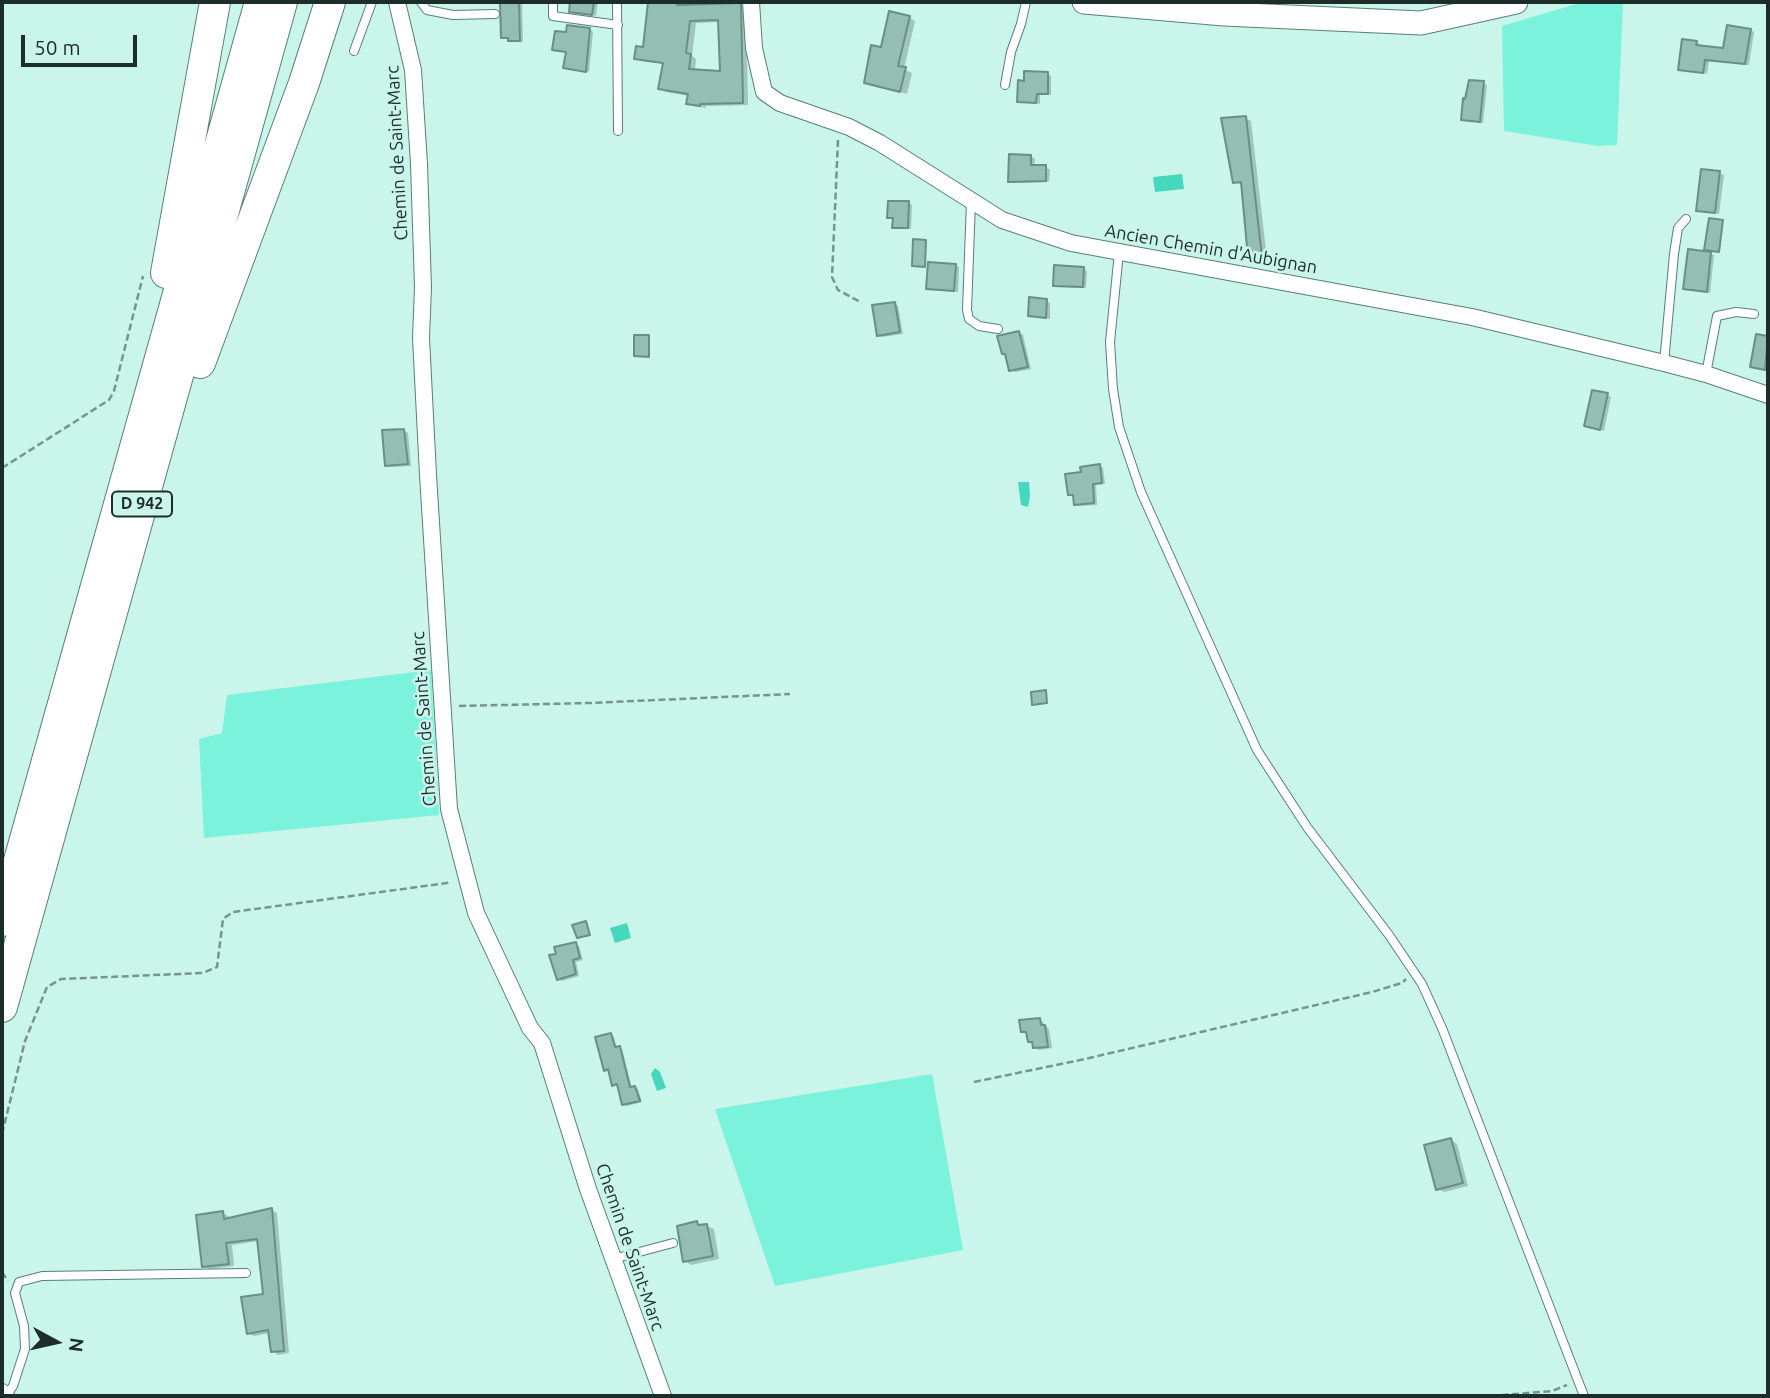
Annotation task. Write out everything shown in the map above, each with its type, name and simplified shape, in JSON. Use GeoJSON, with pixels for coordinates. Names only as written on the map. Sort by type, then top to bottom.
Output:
{"type":"FeatureCollection","features":[{"type":"Feature","properties":{"kind":"highway","name":"D 942"},"geometry":{"type":"LineString","coordinates":[[122,535],[156,326],[215,2]]}},
{"type":"Feature","properties":{"kind":"highway","name":"D 942"},"geometry":{"type":"LineString","coordinates":[[2,1007],[260,2]]}},
{"type":"Feature","properties":{"kind":"highway","name":"D 942"},"geometry":{"type":"LineString","coordinates":[[2,921],[122,535],[282,2]]}},
{"type":"Feature","properties":{"kind":"highway","name":"D 942"},"geometry":{"type":"LineString","coordinates":[[122,535],[163,461],[295,108],[330,2]]}},
{"type":"Feature","properties":{"kind":"street","name":"Chemin de Saint-Marc"},"geometry":{"type":"LineString","coordinates":[[397,2],[414,70],[423,287],[422,352],[449,809],[476,913],[530,1028],[542,1043],[588,1189],[663,1396]]}},
{"type":"Feature","properties":{"kind":"street","name":"Ancien Chemin d'Aubignan"},"geometry":{"type":"LineString","coordinates":[[751,2],[754,48],[764,92],[780,103],[838,123],[880,143],[1002,220],[1071,243],[1472,317],[1706,374],[1768,395]]}},
{"type":"Feature","properties":{"kind":"street"},"geometry":{"type":"LineString","coordinates":[[1084,2],[1224,14],[1421,23],[1516,2]]}},
{"type":"Feature","properties":{"kind":"street"},"geometry":{"type":"LineString","coordinates":[[2,1392],[6,1396]]}},
{"type":"Feature","properties":{"kind":"lane"},"geometry":{"type":"LineString","coordinates":[[354,51],[372,2]]}},
{"type":"Feature","properties":{"kind":"lane"},"geometry":{"type":"LineString","coordinates":[[421,2],[428,10],[453,15],[495,14]]}},
{"type":"Feature","properties":{"kind":"lane"},"geometry":{"type":"LineString","coordinates":[[553,2],[554,16],[618,25]]}},
{"type":"Feature","properties":{"kind":"lane"},"geometry":{"type":"LineString","coordinates":[[617,2],[618,131]]}},
{"type":"Feature","properties":{"kind":"lane"},"geometry":{"type":"LineString","coordinates":[[1005,85],[1011,52],[1026,2]]}},
{"type":"Feature","properties":{"kind":"lane"},"geometry":{"type":"LineString","coordinates":[[971,201],[967,310],[969,319],[979,326],[998,329]]}},
{"type":"Feature","properties":{"kind":"lane"},"geometry":{"type":"LineString","coordinates":[[1664,363],[1674,254],[1678,228],[1686,219]]}},
{"type":"Feature","properties":{"kind":"lane"},"geometry":{"type":"LineString","coordinates":[[1119,252],[1110,342],[1113,389],[1122,440],[1141,492],[1257,750],[1307,827],[1389,935],[1422,984],[1442,1028],[1584,1396]]}},
{"type":"Feature","properties":{"kind":"lane"},"geometry":{"type":"LineString","coordinates":[[1706,374],[1717,316],[1736,312],[1754,314]]}},
{"type":"Feature","properties":{"kind":"lane"},"geometry":{"type":"LineString","coordinates":[[613,1259],[673,1243]]}},
{"type":"Feature","properties":{"kind":"lane"},"geometry":{"type":"LineString","coordinates":[[6,1396],[13,1386],[25,1349],[24,1326],[15,1293],[19,1282],[42,1276],[246,1273]]}},
{"type":"Feature","properties":{"kind":"path"},"geometry":{"type":"LineString","coordinates":[[838,123],[832,277],[838,290],[862,303]]}},
{"type":"Feature","properties":{"kind":"path"},"geometry":{"type":"LineString","coordinates":[[2,468],[108,400],[114,391],[144,274]]}},
{"type":"Feature","properties":{"kind":"path"},"geometry":{"type":"LineString","coordinates":[[442,706],[590,703],[790,694]]}},
{"type":"Feature","properties":{"kind":"path"},"geometry":{"type":"LineString","coordinates":[[2,1134],[25,1041],[47,987],[61,979],[203,973],[217,967],[223,919],[233,912],[447,883],[466,872]]}},
{"type":"Feature","properties":{"kind":"path"},"geometry":{"type":"LineString","coordinates":[[974,1082],[1372,992],[1402,983],[1414,973]]}},
{"type":"Feature","properties":{"kind":"path"},"geometry":{"type":"LineString","coordinates":[[1491,1396],[1565,1388],[1574,1374]]}},
{"type":"Feature","properties":{"kind":"shaded area"},"geometry":{"type":"Polygon","coordinates":[[[1583,2],[1623,2],[1617,145],[1598,146],[1504,131],[1502,26],[1583,2]]]}},
{"type":"Feature","properties":{"kind":"shaded area"},"geometry":{"type":"Polygon","coordinates":[[[1182,174],[1184,189],[1155,192],[1153,177],[1182,174]]]}},
{"type":"Feature","properties":{"kind":"shaded area"},"geometry":{"type":"Polygon","coordinates":[[[1018,482],[1029,482],[1028,507],[1021,505],[1018,482]]]}},
{"type":"Feature","properties":{"kind":"shaded area"},"geometry":{"type":"Polygon","coordinates":[[[431,670],[439,815],[204,838],[199,739],[222,733],[227,695],[431,670]]]}},
{"type":"Feature","properties":{"kind":"shaded area"},"geometry":{"type":"Polygon","coordinates":[[[627,923],[631,938],[615,943],[610,928],[627,923]]]}},
{"type":"Feature","properties":{"kind":"shaded area"},"geometry":{"type":"Polygon","coordinates":[[[655,1068],[660,1072],[666,1088],[657,1091],[651,1074],[655,1068]]]}},
{"type":"Feature","properties":{"kind":"shaded area"},"geometry":{"type":"Polygon","coordinates":[[[932,1074],[963,1250],[775,1286],[715,1109],[932,1074]]]}},
{"type":"Feature","properties":{"kind":"building"},"geometry":{"type":"Polygon","coordinates":[[[500,2],[519,2],[520,41],[501,38],[500,2]]]}},
{"type":"Feature","properties":{"kind":"building"},"geometry":{"type":"Polygon","coordinates":[[[570,2],[594,2],[592,15],[569,12],[570,2]]]}},
{"type":"Feature","properties":{"kind":"building"},"geometry":{"type":"Polygon","coordinates":[[[648,2],[678,2],[677,5],[741,3],[743,103],[700,106],[686,104],[688,94],[658,89],[663,63],[634,59],[636,46],[643,47],[648,2]],[[718,20],[690,21],[686,53],[691,54],[689,69],[720,71],[718,20]]]}},
{"type":"Feature","properties":{"kind":"building"},"geometry":{"type":"Polygon","coordinates":[[[889,11],[910,16],[898,66],[906,67],[900,92],[864,83],[871,45],[881,47],[889,11]]]}},
{"type":"Feature","properties":{"kind":"building"},"geometry":{"type":"Polygon","coordinates":[[[567,25],[590,28],[586,72],[563,68],[566,52],[552,50],[555,31],[566,32],[567,25]]]}},
{"type":"Feature","properties":{"kind":"building"},"geometry":{"type":"Polygon","coordinates":[[[1727,25],[1751,29],[1745,64],[1705,60],[1703,73],[1678,70],[1682,39],[1697,41],[1696,45],[1723,48],[1727,25]]]}},
{"type":"Feature","properties":{"kind":"building"},"geometry":{"type":"Polygon","coordinates":[[[1024,71],[1048,72],[1048,94],[1037,94],[1036,103],[1017,102],[1018,80],[1024,81],[1024,71]]]}},
{"type":"Feature","properties":{"kind":"building"},"geometry":{"type":"Polygon","coordinates":[[[1469,80],[1484,81],[1480,122],[1461,120],[1463,98],[1465,99],[1469,80]]]}},
{"type":"Feature","properties":{"kind":"building"},"geometry":{"type":"Polygon","coordinates":[[[1246,116],[1262,257],[1248,258],[1241,182],[1233,183],[1221,118],[1246,116]]]}},
{"type":"Feature","properties":{"kind":"building"},"geometry":{"type":"Polygon","coordinates":[[[1009,154],[1031,155],[1031,165],[1046,165],[1046,181],[1008,182],[1009,154]]]}},
{"type":"Feature","properties":{"kind":"building"},"geometry":{"type":"Polygon","coordinates":[[[1701,169],[1720,171],[1715,213],[1696,211],[1701,169]]]}},
{"type":"Feature","properties":{"kind":"building"},"geometry":{"type":"Polygon","coordinates":[[[888,201],[909,201],[908,228],[892,228],[893,218],[887,218],[888,201]]]}},
{"type":"Feature","properties":{"kind":"building"},"geometry":{"type":"Polygon","coordinates":[[[1709,218],[1723,220],[1719,252],[1704,250],[1709,218]]]}},
{"type":"Feature","properties":{"kind":"building"},"geometry":{"type":"Polygon","coordinates":[[[913,239],[926,240],[925,267],[912,266],[913,239]]]}},
{"type":"Feature","properties":{"kind":"building"},"geometry":{"type":"Polygon","coordinates":[[[1688,249],[1711,252],[1707,292],[1683,289],[1688,249]]]}},
{"type":"Feature","properties":{"kind":"building"},"geometry":{"type":"Polygon","coordinates":[[[928,262],[956,264],[954,291],[926,289],[928,262]]]}},
{"type":"Feature","properties":{"kind":"building"},"geometry":{"type":"Polygon","coordinates":[[[1054,265],[1084,267],[1083,287],[1053,286],[1054,265]]]}},
{"type":"Feature","properties":{"kind":"building"},"geometry":{"type":"Polygon","coordinates":[[[1029,297],[1047,299],[1046,318],[1028,316],[1029,297]]]}},
{"type":"Feature","properties":{"kind":"building"},"geometry":{"type":"Polygon","coordinates":[[[895,302],[900,332],[877,336],[872,305],[895,302]]]}},
{"type":"Feature","properties":{"kind":"building"},"geometry":{"type":"Polygon","coordinates":[[[1019,331],[1028,367],[1009,371],[997,336],[1019,331]]]}},
{"type":"Feature","properties":{"kind":"building"},"geometry":{"type":"Polygon","coordinates":[[[1756,334],[1768,336],[1765,370],[1750,367],[1756,334]]]}},
{"type":"Feature","properties":{"kind":"building"},"geometry":{"type":"Polygon","coordinates":[[[634,335],[649,335],[649,357],[634,356],[634,335]]]}},
{"type":"Feature","properties":{"kind":"building"},"geometry":{"type":"Polygon","coordinates":[[[1592,390],[1608,393],[1600,430],[1584,426],[1592,390]]]}},
{"type":"Feature","properties":{"kind":"building"},"geometry":{"type":"Polygon","coordinates":[[[404,429],[408,464],[385,466],[382,430],[404,429]]]}},
{"type":"Feature","properties":{"kind":"building"},"geometry":{"type":"Polygon","coordinates":[[[1100,464],[1102,483],[1093,484],[1094,503],[1074,505],[1073,495],[1068,495],[1065,474],[1081,472],[1080,467],[1100,464]]]}},
{"type":"Feature","properties":{"kind":"building"},"geometry":{"type":"Polygon","coordinates":[[[1046,690],[1047,703],[1032,705],[1031,692],[1046,690]]]}},
{"type":"Feature","properties":{"kind":"building"},"geometry":{"type":"Polygon","coordinates":[[[586,921],[590,935],[577,938],[572,925],[586,921]]]}},
{"type":"Feature","properties":{"kind":"building"},"geometry":{"type":"Polygon","coordinates":[[[576,942],[580,958],[573,960],[576,974],[557,980],[549,955],[556,954],[554,947],[576,942]]]}},
{"type":"Feature","properties":{"kind":"building"},"geometry":{"type":"Polygon","coordinates":[[[1040,1018],[1041,1025],[1045,1025],[1048,1047],[1033,1048],[1032,1042],[1028,1042],[1026,1032],[1021,1032],[1019,1020],[1040,1018]]]}},
{"type":"Feature","properties":{"kind":"building"},"geometry":{"type":"Polygon","coordinates":[[[611,1033],[615,1047],[620,1046],[630,1087],[635,1086],[640,1101],[622,1105],[617,1084],[612,1086],[608,1069],[604,1071],[595,1037],[611,1033]]]}},
{"type":"Feature","properties":{"kind":"building"},"geometry":{"type":"Polygon","coordinates":[[[1451,1138],[1463,1183],[1436,1190],[1424,1145],[1451,1138]]]}},
{"type":"Feature","properties":{"kind":"building"},"geometry":{"type":"Polygon","coordinates":[[[272,1208],[284,1351],[271,1352],[268,1330],[247,1334],[241,1297],[263,1294],[257,1239],[226,1243],[229,1264],[202,1267],[196,1215],[223,1211],[224,1219],[272,1208]]]}},
{"type":"Feature","properties":{"kind":"building"},"geometry":{"type":"Polygon","coordinates":[[[697,1221],[698,1225],[707,1224],[713,1256],[683,1262],[677,1226],[697,1221]]]}}]}
